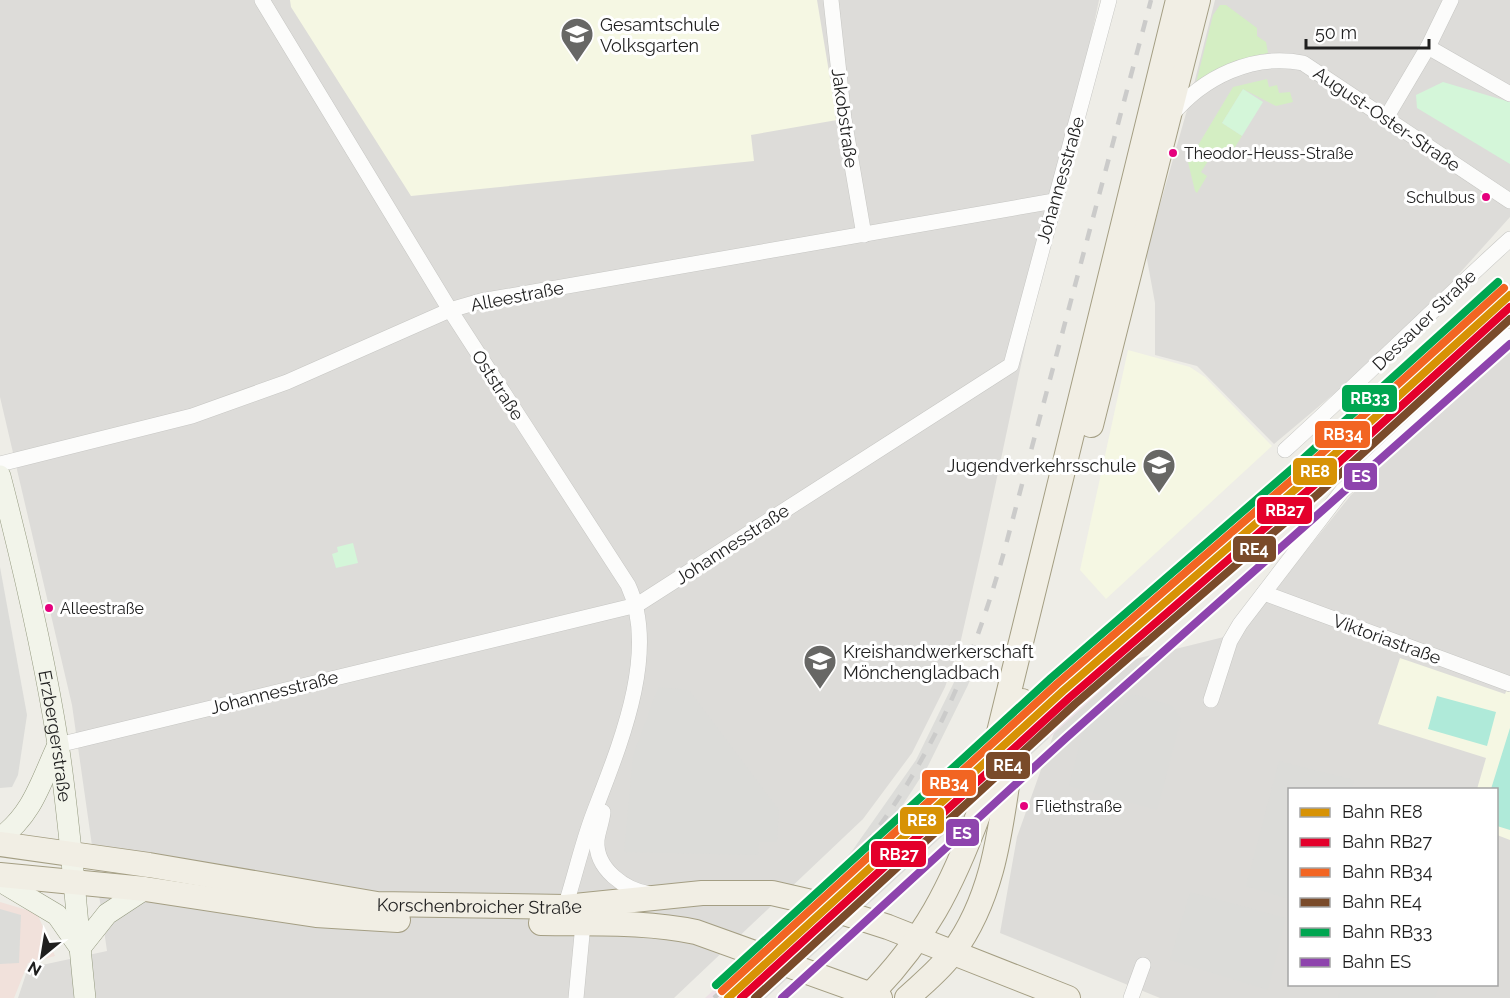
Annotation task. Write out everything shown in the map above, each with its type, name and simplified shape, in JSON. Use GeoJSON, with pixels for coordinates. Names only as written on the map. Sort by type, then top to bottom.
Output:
{"type":"FeatureCollection","features":[{"type":"Feature","properties":{"kind":"main road"},"geometry":{"type":"LineString","coordinates":[[872,997],[919,940],[948,889],[980,810],[1178,0]]}},
{"type":"Feature","properties":{"kind":"main road"},"geometry":{"type":"LineString","coordinates":[[916,990],[953,953],[970,925],[992,870],[1003,819],[1019,712],[1198,0]]}},
{"type":"Feature","properties":{"kind":"main road","name":"Erzbergerstraße"},"geometry":{"type":"LineString","coordinates":[[0,476],[33,612],[58,745],[75,884],[85,998]]}},
{"type":"Feature","properties":{"kind":"main road"},"geometry":{"type":"LineString","coordinates":[[0,838],[14,827],[30,808],[58,745]]}},
{"type":"Feature","properties":{"kind":"main road","name":"Korschenbroicher Straße"},"geometry":{"type":"LineString","coordinates":[[0,844],[70,853],[377,903],[566,907],[737,891],[772,893],[817,904],[953,953]]}},
{"type":"Feature","properties":{"kind":"main road","name":"Korschenbroicher Straße"},"geometry":{"type":"LineString","coordinates":[[0,875],[145,889],[316,915],[381,920],[672,927],[696,932],[872,997]]}},
{"type":"Feature","properties":{"kind":"main road"},"geometry":{"type":"LineString","coordinates":[[0,881],[57,915],[80,948],[107,914],[145,889]]}},
{"type":"Feature","properties":{"kind":"main road"},"geometry":{"type":"LineString","coordinates":[[828,979],[909,969],[953,953],[1068,998]]}},
{"type":"Feature","properties":{"kind":"main road"},"geometry":{"type":"LineString","coordinates":[[872,997],[916,990],[988,968]]}},
{"type":"Feature","properties":{"kind":"street","name":"Oststraße"},"geometry":{"type":"LineString","coordinates":[[262,0],[450,310],[628,585],[637,605],[638,665],[628,713],[604,791],[593,814],[566,907]]}},
{"type":"Feature","properties":{"kind":"street","name":"Jakobstraße"},"geometry":{"type":"LineString","coordinates":[[831,0],[844,120],[864,236]]}},
{"type":"Feature","properties":{"kind":"street","name":"Johannesstraße"},"geometry":{"type":"LineString","coordinates":[[58,745],[637,605],[1011,365],[1109,0]]}},
{"type":"Feature","properties":{"kind":"street"},"geometry":{"type":"LineString","coordinates":[[1386,118],[1428,47],[1451,0]]}},
{"type":"Feature","properties":{"kind":"street"},"geometry":{"type":"LineString","coordinates":[[1428,47],[1510,94]]}},
{"type":"Feature","properties":{"kind":"street","name":"August-Oster-Straße"},"geometry":{"type":"LineString","coordinates":[[1168,121],[1197,90],[1226,74],[1247,65],[1282,59],[1303,63],[1510,201]]}},
{"type":"Feature","properties":{"kind":"street","name":"Alleestraße"},"geometry":{"type":"LineString","coordinates":[[0,464],[192,416],[287,381],[450,310],[481,301],[864,236],[1054,201]]}},
{"type":"Feature","properties":{"kind":"street","name":"Dessauer Straße"},"geometry":{"type":"LineString","coordinates":[[1285,450],[1362,380],[1431,310],[1510,239]]}},
{"type":"Feature","properties":{"kind":"street"},"geometry":{"type":"LineString","coordinates":[[1211,700],[1230,641],[1342,491],[1510,336]]}},
{"type":"Feature","properties":{"kind":"street","name":"Viktoriastraße"},"geometry":{"type":"LineString","coordinates":[[1264,593],[1510,684]]}},
{"type":"Feature","properties":{"kind":"street","name":"Oststraße"},"geometry":{"type":"LineString","coordinates":[[604,791],[603,816],[597,841],[600,859],[621,883],[641,892],[667,897]]}},
{"type":"Feature","properties":{"kind":"street"},"geometry":{"type":"LineString","coordinates":[[576,998],[583,924]]}},
{"type":"Feature","properties":{"kind":"street"},"geometry":{"type":"LineString","coordinates":[[1131,998],[1143,964]]}},
{"type":"Feature","properties":{"kind":"shaded area"},"geometry":{"type":"Polygon","coordinates":[[[0,0],[1099,0],[983,543],[960,644],[945,687],[912,753],[863,819],[674,998],[18,998],[28,968],[107,951],[72,705],[0,397],[0,0]]]}},
{"type":"Feature","properties":{"kind":"shaded area","name":"Gesamtschule Volksgarten"},"geometry":{"type":"Polygon","coordinates":[[[290,0],[817,0],[837,120],[751,135],[754,161],[411,196],[291,7],[290,0]]]}},
{"type":"Feature","properties":{"kind":"shaded area"},"geometry":{"type":"Polygon","coordinates":[[[1215,0],[1510,0],[1510,217],[1405,334],[1274,444],[1197,366],[1155,355],[1155,303],[1146,254],[1191,96],[1215,0]]]}},
{"type":"Feature","properties":{"kind":"shaded area"},"geometry":{"type":"Polygon","coordinates":[[[1510,283],[1510,318],[1049,738],[1024,712],[1056,682],[1060,685],[1321,459],[1510,283]]]}},
{"type":"Feature","properties":{"kind":"shaded area"},"geometry":{"type":"Polygon","coordinates":[[[1510,345],[1510,998],[1160,998],[1000,933],[1017,837],[1054,733],[1135,659],[1240,633],[1351,495],[1510,345]]]}},
{"type":"Feature","properties":{"kind":"shaded area","name":"Jugendverkehrsschule"},"geometry":{"type":"Polygon","coordinates":[[[1128,350],[1190,367],[1205,377],[1272,446],[1106,599],[1080,570],[1128,350]]]}},
{"type":"Feature","properties":{"kind":"shaded area"},"geometry":{"type":"Polygon","coordinates":[[[0,567],[27,715],[18,775],[12,787],[0,788],[0,567]]]}},
{"type":"Feature","properties":{"kind":"shaded area"},"geometry":{"type":"Polygon","coordinates":[[[1400,658],[1505,694],[1510,682],[1510,840],[1498,835],[1498,788],[1477,788],[1486,758],[1378,724],[1400,658]]]}},
{"type":"Feature","properties":{"kind":"shaded area"},"geometry":{"type":"Polygon","coordinates":[[[658,687],[689,690],[779,810],[777,842],[759,842],[758,855],[624,852],[633,756],[658,687]]]}},
{"type":"Feature","properties":{"kind":"shaded area"},"geometry":{"type":"Polygon","coordinates":[[[1132,694],[1171,705],[1181,719],[1157,810],[1069,786],[1083,732],[1112,701],[1123,705],[1132,694]]]}},
{"type":"Feature","properties":{"kind":"shaded area"},"geometry":{"type":"Polygon","coordinates":[[[1279,761],[1354,780],[1351,788],[1288,788],[1288,899],[1246,886],[1279,761]]]}},
{"type":"Feature","properties":{"kind":"shaded area"},"geometry":{"type":"Polygon","coordinates":[[[1190,892],[1286,918],[1268,990],[1170,960],[1190,892]]]}},
{"type":"Feature","properties":{"kind":"shaded area"},"geometry":{"type":"Polygon","coordinates":[[[0,902],[37,913],[55,956],[28,963],[14,998],[0,998],[0,902]]]}},
{"type":"Feature","properties":{"kind":"shaded area"},"geometry":{"type":"Polygon","coordinates":[[[0,909],[21,915],[19,963],[0,964],[0,909]]]}},
{"type":"Feature","properties":{"kind":"shaded area"},"geometry":{"type":"Polygon","coordinates":[[[725,980],[746,998],[705,998],[725,980]]]}},
{"type":"Feature","properties":{"kind":"shaded area"},"geometry":{"type":"Polygon","coordinates":[[[1341,986],[1439,986],[1435,998],[1338,998],[1341,986]]]}},
{"type":"Feature","properties":{"kind":"green space"},"geometry":{"type":"Polygon","coordinates":[[[1220,5],[1226,5],[1257,28],[1257,36],[1266,42],[1268,53],[1248,58],[1196,83],[1213,15],[1220,5]]]}},
{"type":"Feature","properties":{"kind":"green space"},"geometry":{"type":"Polygon","coordinates":[[[1267,79],[1269,87],[1277,85],[1279,93],[1290,92],[1293,102],[1276,106],[1243,89],[1222,123],[1242,136],[1228,158],[1215,150],[1201,172],[1207,176],[1197,193],[1188,162],[1233,87],[1267,79]]]}},
{"type":"Feature","properties":{"kind":"green space"},"geometry":{"type":"Polygon","coordinates":[[[1443,82],[1510,102],[1510,164],[1417,108],[1416,95],[1443,82]]]}},
{"type":"Feature","properties":{"kind":"green space"},"geometry":{"type":"Polygon","coordinates":[[[1243,89],[1263,102],[1242,136],[1222,123],[1243,89]]]}},
{"type":"Feature","properties":{"kind":"green space"},"geometry":{"type":"Polygon","coordinates":[[[353,543],[358,563],[336,568],[332,554],[338,552],[337,547],[353,543]]]}},
{"type":"Feature","properties":{"kind":"green space"},"geometry":{"type":"Polygon","coordinates":[[[1437,696],[1496,712],[1487,746],[1428,729],[1437,696]]]}},
{"type":"Feature","properties":{"kind":"green space"},"geometry":{"type":"Polygon","coordinates":[[[1510,728],[1510,830],[1498,826],[1498,788],[1491,788],[1510,728]]]}},
{"type":"Feature","properties":{"kind":"pier"},"geometry":{"type":"Polygon","coordinates":[[[961,668],[973,672],[968,685],[928,766],[893,820],[926,810],[956,782],[954,777],[1024,712],[1049,738],[766,998],[746,998],[723,978],[783,923],[785,924],[852,851],[916,760],[961,668]]]}},
{"type":"Feature","properties":{"kind":"railway"},"geometry":{"type":"LineString","coordinates":[[714,998],[778,940],[838,878],[868,842],[895,804],[918,765],[959,683],[976,641],[1004,552],[1151,0]]}},
{"type":"Feature","properties":{"kind":"rail line","name":"RB33"},"geometry":{"type":"LineString","coordinates":[[716,985],[1051,678],[1294,467],[1498,282]]}},
{"type":"Feature","properties":{"kind":"rail line","name":"RB34"},"geometry":{"type":"LineString","coordinates":[[722,991],[1057,684],[1300,473],[1504,288]]}},
{"type":"Feature","properties":{"kind":"rail line","name":"RE8"},"geometry":{"type":"LineString","coordinates":[[728,998],[1063,691],[1306,480],[1510,295]]}},
{"type":"Feature","properties":{"kind":"rail line","name":"RB27"},"geometry":{"type":"LineString","coordinates":[[741,998],[1069,698],[1312,487],[1510,307]]}},
{"type":"Feature","properties":{"kind":"rail line","name":"RE4"},"geometry":{"type":"LineString","coordinates":[[755,998],[1075,704],[1318,494],[1510,319]]}},
{"type":"Feature","properties":{"kind":"rail line","name":"ES"},"geometry":{"type":"LineString","coordinates":[[782,998],[1066,738],[1510,344]]}},
{"type":"Feature","properties":{"kind":"place","name":"Gesamtschule Volksgarten"},"geometry":{"type":"Point","coordinates":[577,63]}},
{"type":"Feature","properties":{"kind":"place","name":"Theodor-Heuss-Straße"},"geometry":{"type":"Point","coordinates":[1173,153]}},
{"type":"Feature","properties":{"kind":"place","name":"Schulbus"},"geometry":{"type":"Point","coordinates":[1486,197]}},
{"type":"Feature","properties":{"kind":"place","name":"Jugendverkehrsschule"},"geometry":{"type":"Point","coordinates":[1159,494]}},
{"type":"Feature","properties":{"kind":"place","name":"Alleestraße"},"geometry":{"type":"Point","coordinates":[49,608]}},
{"type":"Feature","properties":{"kind":"place","name":"Kreishandwerkerschaft Mönchengladbach"},"geometry":{"type":"Point","coordinates":[820,690]}},
{"type":"Feature","properties":{"kind":"place","name":"Fliethstraße"},"geometry":{"type":"Point","coordinates":[1024,806]}}]}
